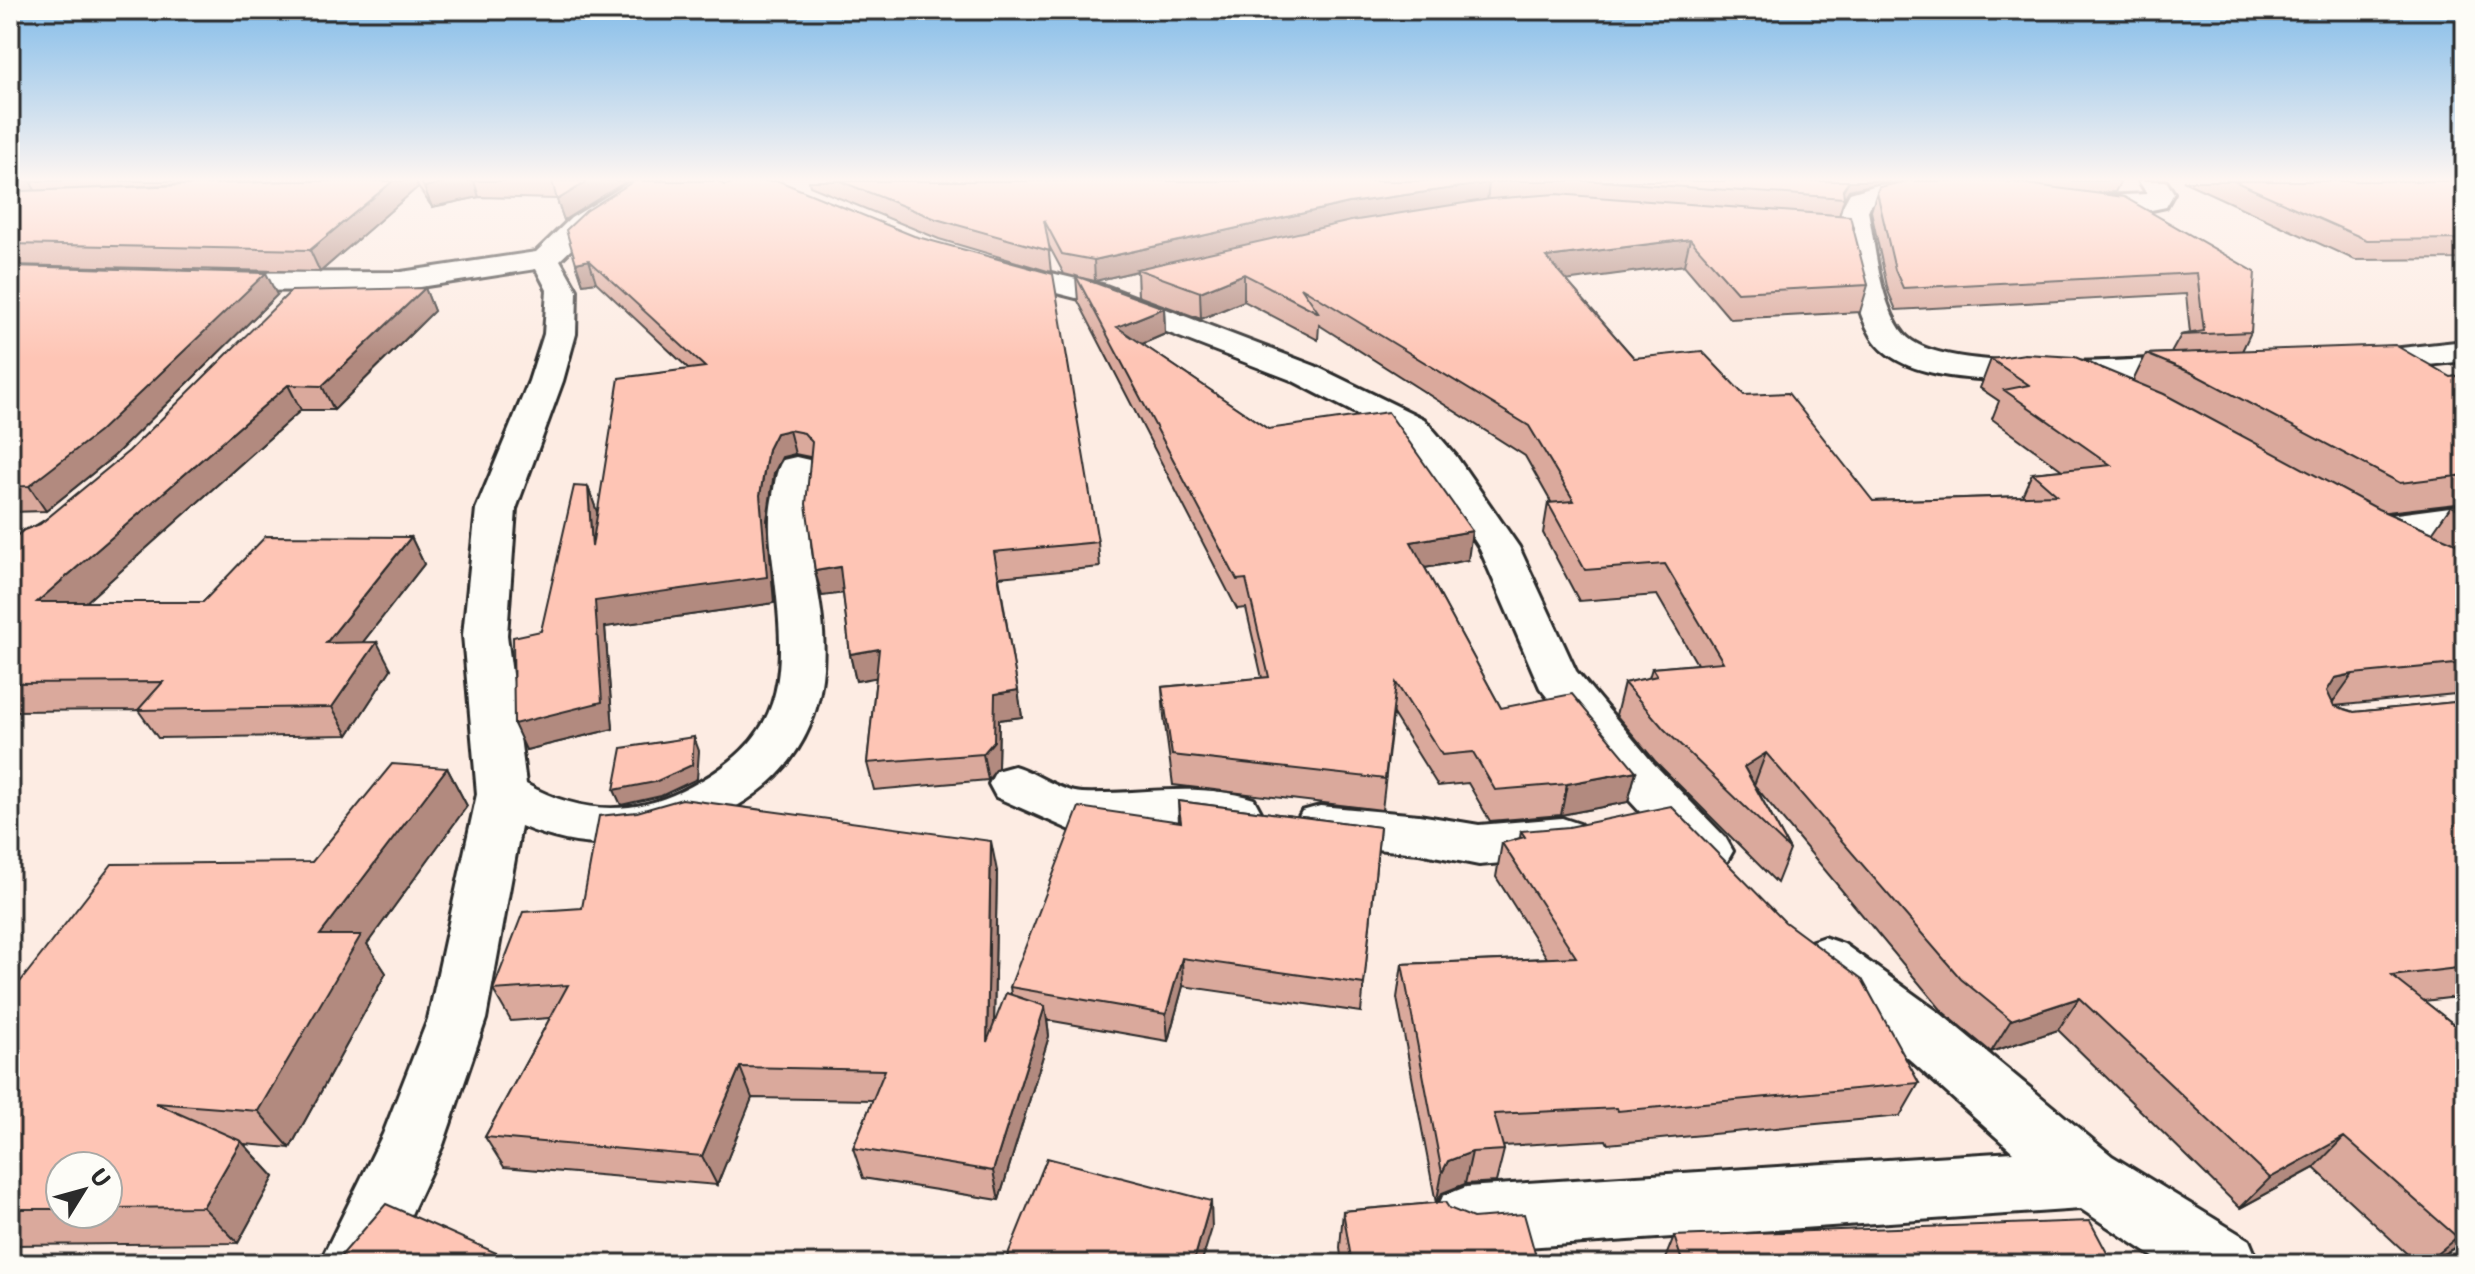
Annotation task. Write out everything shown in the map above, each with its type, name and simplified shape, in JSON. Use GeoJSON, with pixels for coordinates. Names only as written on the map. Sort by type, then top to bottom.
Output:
{"type":"FeatureCollection","features":[{"type":"Feature","properties":{"kind":"street"},"geometry":{"type":"LineString","coordinates":[[183,281],[310,284],[401,281],[545,259],[560,240]]}},
{"type":"Feature","properties":{"kind":"street"},"geometry":{"type":"LineString","coordinates":[[1848,240],[1889,338],[1907,352],[1940,365],[2069,372],[2236,366]]}},
{"type":"Feature","properties":{"kind":"street"},"geometry":{"type":"LineString","coordinates":[[955,257],[1024,278],[1095,293],[1303,373],[1411,427],[1443,464],[1499,547],[1556,677],[1636,776],[1740,884]]}},
{"type":"Feature","properties":{"kind":"street"},"geometry":{"type":"LineString","coordinates":[[353,1264],[411,1145],[457,1019],[502,794],[486,619],[496,509],[546,381],[560,334],[562,290],[545,259]]}},
{"type":"Feature","properties":{"kind":"street"},"geometry":{"type":"LineString","coordinates":[[1095,293],[1140,283]]}},
{"type":"Feature","properties":{"kind":"street"},"geometry":{"type":"LineString","coordinates":[[277,317],[310,284]]}},
{"type":"Feature","properties":{"kind":"street"},"geometry":{"type":"LineString","coordinates":[[2324,365],[2465,351]]}},
{"type":"Feature","properties":{"kind":"street"},"geometry":{"type":"LineString","coordinates":[[2069,372],[2137,401]]}},
{"type":"Feature","properties":{"kind":"street"},"geometry":{"type":"LineString","coordinates":[[502,794],[546,819],[610,828],[675,814],[730,791],[772,751],[795,712],[802,667],[799,602],[789,523],[796,489],[796,468]]}},
{"type":"Feature","properties":{"kind":"street"},"geometry":{"type":"LineString","coordinates":[[2426,554],[2361,522],[2465,517]]}},
{"type":"Feature","properties":{"kind":"street"},"geometry":{"type":"LineString","coordinates":[[1014,784],[1073,812],[1182,807],[1351,830],[1419,834],[1479,845],[1561,838],[1674,815]]}},
{"type":"Feature","properties":{"kind":"street"},"geometry":{"type":"LineString","coordinates":[[1793,937],[1920,1032],[2089,1178],[2225,1264]]}},
{"type":"Feature","properties":{"kind":"street"},"geometry":{"type":"LineString","coordinates":[[1466,1219],[2089,1178]]}},
{"type":"Feature","properties":{"kind":"building"},"geometry":{"type":"Polygon","coordinates":[[[10,240],[321,240],[310,250],[10,244],[10,240]]]}},
{"type":"Feature","properties":{"kind":"building"},"geometry":{"type":"Polygon","coordinates":[[[569,240],[930,240],[1053,274],[1098,542],[994,552],[1018,690],[995,694],[994,741],[983,754],[867,763],[879,649],[850,654],[840,567],[815,571],[806,504],[812,442],[804,433],[789,430],[776,433],[768,449],[760,495],[767,577],[595,601],[602,702],[514,724],[513,637],[541,631],[574,486],[588,487],[592,547],[619,378],[705,367],[589,260],[576,263],[569,240]]]}},
{"type":"Feature","properties":{"kind":"building"},"geometry":{"type":"Polygon","coordinates":[[[1012,240],[1048,240],[1050,251],[1012,240]]]}},
{"type":"Feature","properties":{"kind":"building"},"geometry":{"type":"Polygon","coordinates":[[[1055,240],[1181,240],[1094,260],[1062,254],[1055,240]]]}},
{"type":"Feature","properties":{"kind":"building"},"geometry":{"type":"Polygon","coordinates":[[[1264,240],[1678,240],[1546,257],[1634,358],[1702,351],[1744,395],[1788,393],[1873,501],[2057,495],[2032,473],[2111,465],[2004,390],[2029,385],[1991,359],[2025,354],[2075,357],[2164,394],[2378,509],[2465,547],[2465,663],[2353,674],[2335,678],[2327,691],[2334,706],[2354,712],[2465,701],[2465,967],[2392,976],[2465,1033],[2465,1232],[2457,1237],[2344,1137],[2270,1178],[2079,998],[2011,1020],[1961,979],[1766,753],[1744,767],[1790,850],[1664,729],[1624,683],[1657,676],[1652,668],[1723,662],[1665,564],[1585,570],[1548,503],[1574,501],[1529,426],[1301,287],[1319,313],[1244,274],[1200,292],[1137,269],[1264,240]]]}},
{"type":"Feature","properties":{"kind":"building"},"geometry":{"type":"Polygon","coordinates":[[[1691,240],[1856,240],[1868,285],[1737,292],[1691,240]]]}},
{"type":"Feature","properties":{"kind":"building"},"geometry":{"type":"Polygon","coordinates":[[[1888,240],[2200,240],[2255,272],[2251,332],[2181,335],[2204,331],[2197,273],[1903,288],[1888,240]]]}},
{"type":"Feature","properties":{"kind":"building"},"geometry":{"type":"Polygon","coordinates":[[[10,266],[266,273],[99,432],[29,486],[10,487],[10,266]]]}},
{"type":"Feature","properties":{"kind":"building"},"geometry":{"type":"Polygon","coordinates":[[[1076,276],[1164,308],[1117,327],[1268,429],[1388,412],[1472,531],[1411,542],[1501,708],[1572,694],[1636,771],[1567,784],[1495,790],[1473,752],[1442,755],[1396,683],[1385,779],[1172,755],[1162,687],[1269,677],[1246,579],[1237,580],[1076,276]]]}},
{"type":"Feature","properties":{"kind":"building"},"geometry":{"type":"Polygon","coordinates":[[[425,288],[322,386],[288,385],[37,602],[203,602],[266,536],[411,537],[326,643],[377,642],[332,707],[138,710],[163,682],[10,683],[10,541],[24,530],[40,524],[129,451],[291,291],[425,288]]]}},
{"type":"Feature","properties":{"kind":"building"},"geometry":{"type":"Polygon","coordinates":[[[2395,345],[2451,377],[2465,375],[2465,475],[2400,483],[2192,373],[2146,354],[2395,345]]]}},
{"type":"Feature","properties":{"kind":"building"},"geometry":{"type":"Polygon","coordinates":[[[2465,504],[2465,512],[2451,506],[2465,504]]]}},
{"type":"Feature","properties":{"kind":"building"},"geometry":{"type":"Polygon","coordinates":[[[694,737],[692,765],[655,782],[614,790],[622,748],[694,737]]]}},
{"type":"Feature","properties":{"kind":"building"},"geometry":{"type":"Polygon","coordinates":[[[392,764],[447,768],[320,935],[361,935],[258,1111],[155,1103],[241,1141],[203,1207],[124,1208],[124,1150],[44,1150],[44,1209],[10,1209],[10,995],[112,864],[312,862],[392,764]]]}},
{"type":"Feature","properties":{"kind":"building"},"geometry":{"type":"Polygon","coordinates":[[[682,799],[991,841],[987,1042],[1006,993],[1045,1006],[993,1171],[853,1148],[885,1070],[740,1067],[702,1156],[485,1137],[568,985],[493,990],[523,912],[582,908],[599,816],[637,812],[682,799]]]}},
{"type":"Feature","properties":{"kind":"building"},"geometry":{"type":"Polygon","coordinates":[[[1178,801],[1380,827],[1364,984],[1182,958],[1166,1014],[1010,987],[1079,807],[1181,822],[1178,801]]]}},
{"type":"Feature","properties":{"kind":"building"},"geometry":{"type":"Polygon","coordinates":[[[1671,806],[1785,922],[1862,979],[1919,1083],[1618,1111],[1617,1108],[1494,1114],[1504,1150],[1472,1152],[1448,1161],[1442,1173],[1402,964],[1576,957],[1502,843],[1525,837],[1521,831],[1569,827],[1671,806]]]}},
{"type":"Feature","properties":{"kind":"building"},"geometry":{"type":"Polygon","coordinates":[[[1047,1158],[1211,1201],[1193,1264],[1004,1264],[1047,1158]]]}},
{"type":"Feature","properties":{"kind":"building"},"geometry":{"type":"Polygon","coordinates":[[[1445,1202],[1449,1208],[1473,1218],[1524,1214],[1538,1264],[1352,1264],[1343,1211],[1445,1202]]]}},
{"type":"Feature","properties":{"kind":"building"},"geometry":{"type":"Polygon","coordinates":[[[386,1204],[521,1264],[334,1264],[386,1204]]]}},
{"type":"Feature","properties":{"kind":"building"},"geometry":{"type":"Polygon","coordinates":[[[2090,1221],[2113,1264],[1683,1264],[1674,1236],[2090,1221]]]}}]}
